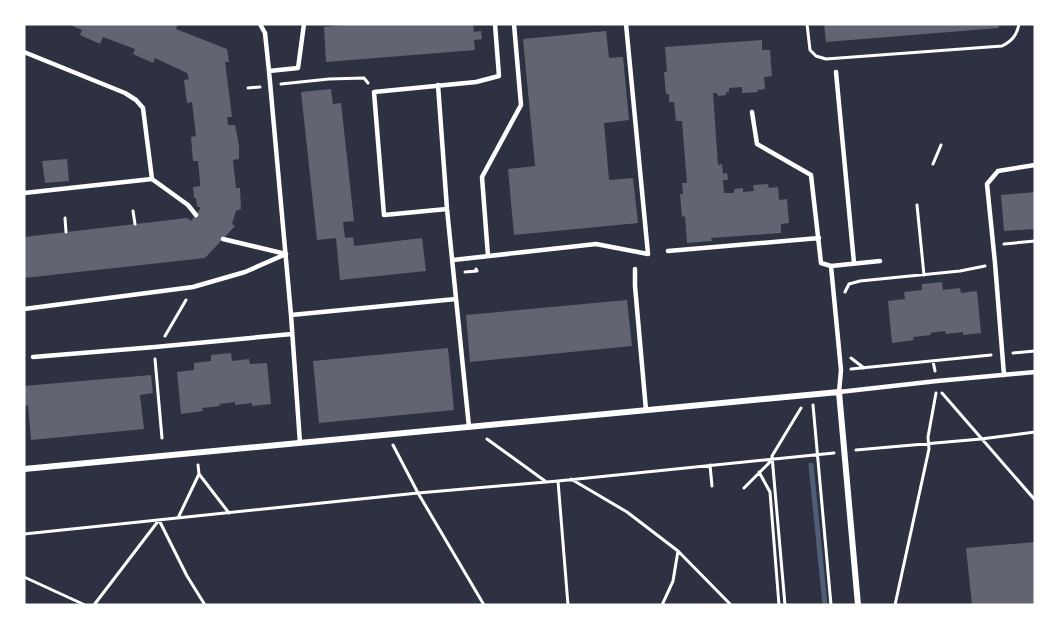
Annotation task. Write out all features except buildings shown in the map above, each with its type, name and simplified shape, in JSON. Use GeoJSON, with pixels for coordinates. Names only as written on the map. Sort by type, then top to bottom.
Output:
{"type":"FeatureCollection","features":[{"type":"Feature","properties":{"kind":"street"},"geometry":{"type":"LineString","coordinates":[[24,469],[839,392],[858,605]]}},
{"type":"Feature","properties":{"kind":"lane"},"geometry":{"type":"LineString","coordinates":[[260,24],[265,33],[269,72],[300,443]]}},
{"type":"Feature","properties":{"kind":"lane"},"geometry":{"type":"LineString","coordinates":[[269,72],[298,68],[304,24]]}},
{"type":"Feature","properties":{"kind":"lane"},"geometry":{"type":"LineString","coordinates":[[447,209],[384,215],[374,92],[476,82],[499,76],[495,24]]}},
{"type":"Feature","properties":{"kind":"lane"},"geometry":{"type":"LineString","coordinates":[[488,256],[482,177],[521,105],[514,24]]}},
{"type":"Feature","properties":{"kind":"lane"},"geometry":{"type":"LineString","coordinates":[[453,260],[596,244],[648,254],[626,24]]}},
{"type":"Feature","properties":{"kind":"lane"},"geometry":{"type":"LineString","coordinates":[[24,52],[125,93],[136,100],[144,108],[152,179]]}},
{"type":"Feature","properties":{"kind":"lane"},"geometry":{"type":"LineString","coordinates":[[836,72],[854,264]]}},
{"type":"Feature","properties":{"kind":"lane"},"geometry":{"type":"LineString","coordinates":[[438,85],[447,209],[472,427]]}},
{"type":"Feature","properties":{"kind":"lane"},"geometry":{"type":"LineString","coordinates":[[752,112],[757,144],[811,176],[821,263],[831,266],[880,261]]}},
{"type":"Feature","properties":{"kind":"lane"},"geometry":{"type":"LineString","coordinates":[[1004,375],[987,183],[998,171],[1035,165]]}},
{"type":"Feature","properties":{"kind":"lane"},"geometry":{"type":"LineString","coordinates":[[24,194],[152,179],[189,205],[196,215]]}},
{"type":"Feature","properties":{"kind":"lane"},"geometry":{"type":"LineString","coordinates":[[668,251],[819,238]]}},
{"type":"Feature","properties":{"kind":"lane"},"geometry":{"type":"LineString","coordinates":[[224,239],[286,255]]}},
{"type":"Feature","properties":{"kind":"lane"},"geometry":{"type":"LineString","coordinates":[[24,309],[193,287],[246,272],[286,255]]}},
{"type":"Feature","properties":{"kind":"lane"},"geometry":{"type":"LineString","coordinates":[[831,266],[841,370],[839,392],[1035,372]]}},
{"type":"Feature","properties":{"kind":"lane"},"geometry":{"type":"LineString","coordinates":[[635,269],[646,410]]}},
{"type":"Feature","properties":{"kind":"lane"},"geometry":{"type":"LineString","coordinates":[[291,315],[456,298]]}},
{"type":"Feature","properties":{"kind":"lane"},"geometry":{"type":"LineString","coordinates":[[33,357],[292,334]]}},
{"type":"Feature","properties":{"kind":"path"},"geometry":{"type":"LineString","coordinates":[[807,24],[810,50],[816,56],[826,58],[1002,46],[1011,41],[1019,24]]}},
{"type":"Feature","properties":{"kind":"path"},"geometry":{"type":"LineString","coordinates":[[248,88],[329,79],[364,78],[374,92]]}},
{"type":"Feature","properties":{"kind":"path"},"geometry":{"type":"LineString","coordinates":[[933,164],[941,145]]}},
{"type":"Feature","properties":{"kind":"path"},"geometry":{"type":"LineString","coordinates":[[917,205],[924,275]]}},
{"type":"Feature","properties":{"kind":"path"},"geometry":{"type":"LineString","coordinates":[[134,211],[135,224]]}},
{"type":"Feature","properties":{"kind":"path"},"geometry":{"type":"LineString","coordinates":[[65,219],[66,232]]}},
{"type":"Feature","properties":{"kind":"path"},"geometry":{"type":"LineString","coordinates":[[993,245],[1035,241]]}},
{"type":"Feature","properties":{"kind":"path"},"geometry":{"type":"LineString","coordinates":[[844,293],[849,284],[860,281],[960,271],[995,263]]}},
{"type":"Feature","properties":{"kind":"path"},"geometry":{"type":"LineString","coordinates":[[162,438],[154,347],[166,334],[193,287]]}},
{"type":"Feature","properties":{"kind":"path"},"geometry":{"type":"LineString","coordinates":[[841,370],[1035,351]]}},
{"type":"Feature","properties":{"kind":"path"},"geometry":{"type":"LineString","coordinates":[[851,357],[864,368]]}},
{"type":"Feature","properties":{"kind":"path"},"geometry":{"type":"LineString","coordinates":[[933,361],[937,381]]}},
{"type":"Feature","properties":{"kind":"path"},"geometry":{"type":"LineString","coordinates":[[895,605],[929,449],[928,437],[937,387],[1035,500]]}},
{"type":"Feature","properties":{"kind":"path"},"geometry":{"type":"LineString","coordinates":[[813,394],[831,605]]}},
{"type":"Feature","properties":{"kind":"path"},"geometry":{"type":"LineString","coordinates":[[785,605],[772,456],[803,404],[813,394]]}},
{"type":"Feature","properties":{"kind":"path"},"geometry":{"type":"LineString","coordinates":[[472,427],[546,482]]}},
{"type":"Feature","properties":{"kind":"path"},"geometry":{"type":"LineString","coordinates":[[24,534],[1035,432]]}},
{"type":"Feature","properties":{"kind":"path"},"geometry":{"type":"LineString","coordinates":[[390,439],[418,493],[484,605]]}},
{"type":"Feature","properties":{"kind":"path"},"geometry":{"type":"LineString","coordinates":[[178,518],[199,474],[197,452]]}},
{"type":"Feature","properties":{"kind":"path"},"geometry":{"type":"LineString","coordinates":[[744,488],[772,459]]}},
{"type":"Feature","properties":{"kind":"path"},"geometry":{"type":"LineString","coordinates":[[710,465],[712,486]]}},
{"type":"Feature","properties":{"kind":"path"},"geometry":{"type":"LineString","coordinates":[[759,472],[770,492],[779,605]]}},
{"type":"Feature","properties":{"kind":"path"},"geometry":{"type":"LineString","coordinates":[[199,474],[229,513]]}},
{"type":"Feature","properties":{"kind":"path"},"geometry":{"type":"LineString","coordinates":[[570,479],[627,512],[678,551],[731,605]]}},
{"type":"Feature","properties":{"kind":"path"},"geometry":{"type":"LineString","coordinates":[[558,481],[568,605]]}},
{"type":"Feature","properties":{"kind":"path"},"geometry":{"type":"LineString","coordinates":[[94,605],[159,520]]}},
{"type":"Feature","properties":{"kind":"path"},"geometry":{"type":"LineString","coordinates":[[159,520],[205,605]]}},
{"type":"Feature","properties":{"kind":"path"},"geometry":{"type":"LineString","coordinates":[[662,605],[673,581],[678,551]]}},
{"type":"Feature","properties":{"kind":"path"},"geometry":{"type":"LineString","coordinates":[[24,577],[85,605]]}},
{"type":"Feature","properties":{"kind":"waterway"},"geometry":{"type":"LineString","coordinates":[[811,465],[825,605]]}}]}
